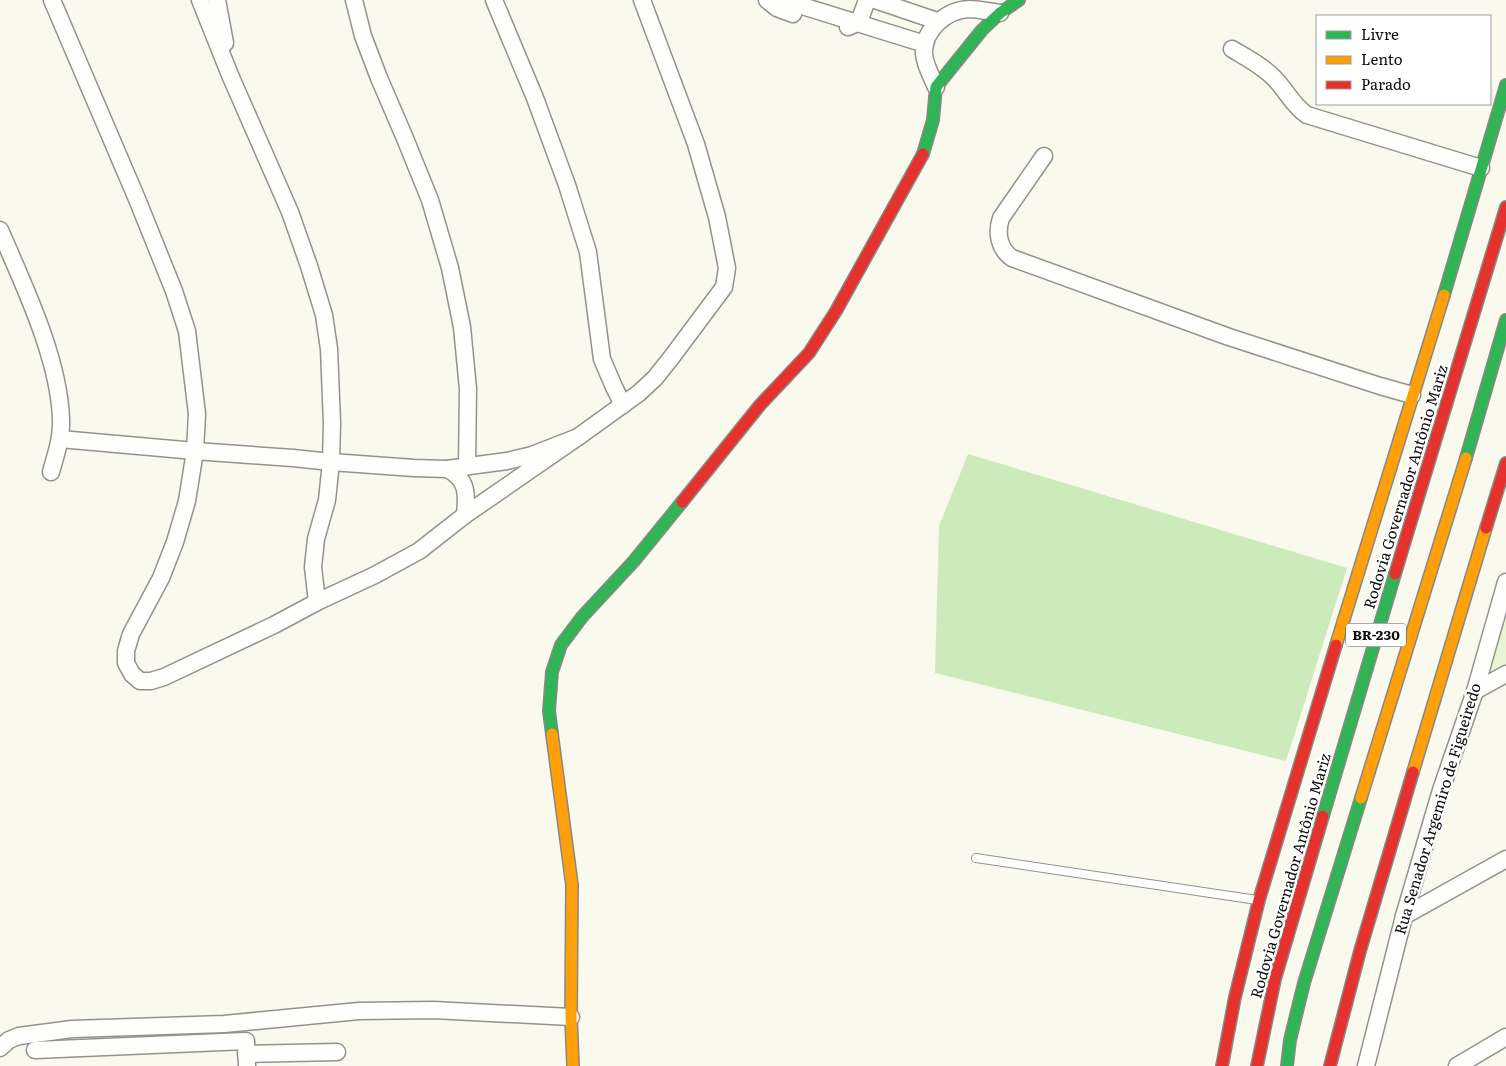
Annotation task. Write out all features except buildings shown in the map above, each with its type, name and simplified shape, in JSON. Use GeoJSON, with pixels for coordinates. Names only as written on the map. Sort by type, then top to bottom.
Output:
{"type":"FeatureCollection","features":[{"type":"Feature","properties":{"kind":"main road"},"geometry":{"type":"LineString","coordinates":[[573,1066],[571,1016],[572,886],[549,711],[552,672],[561,645],[582,617],[634,561],[760,405],[809,353],[865,261],[922,157],[933,120],[936,87],[977,36],[1000,13],[1019,0]]}},
{"type":"Feature","properties":{"kind":"main road"},"geometry":{"type":"LineString","coordinates":[[1222,1066],[1235,997],[1259,900],[1506,85]]}},
{"type":"Feature","properties":{"kind":"main road","name":"Rodovia Governador Antônio Mariz"},"geometry":{"type":"LineString","coordinates":[[1257,1066],[1283,950],[1506,207]]}},
{"type":"Feature","properties":{"kind":"main road","name":"BR-230"},"geometry":{"type":"LineString","coordinates":[[1287,1066],[1290,1040],[1304,983],[1450,512],[1506,320]]}},
{"type":"Feature","properties":{"kind":"main road"},"geometry":{"type":"LineString","coordinates":[[1330,1066],[1360,951],[1506,462]]}},
{"type":"Feature","properties":{"kind":"street"},"geometry":{"type":"LineString","coordinates":[[52,0],[137,199],[174,291],[187,331],[197,414],[195,451],[187,501],[176,542],[161,578],[131,634],[126,651],[126,663],[132,674],[140,681],[150,681],[164,677],[274,626],[317,602],[375,576],[419,551],[465,515],[639,393],[655,378],[671,358],[724,286],[728,268],[717,217],[696,144],[642,0]]}},
{"type":"Feature","properties":{"kind":"street"},"geometry":{"type":"LineString","coordinates":[[200,0],[230,75],[290,212],[324,314],[329,349],[332,423],[331,462],[327,500],[316,539],[313,567],[317,602]]}},
{"type":"Feature","properties":{"kind":"street"},"geometry":{"type":"LineString","coordinates":[[217,0],[230,75]]}},
{"type":"Feature","properties":{"kind":"street"},"geometry":{"type":"LineString","coordinates":[[354,0],[363,36],[430,200],[450,268],[462,327],[468,389],[467,466]]}},
{"type":"Feature","properties":{"kind":"street"},"geometry":{"type":"LineString","coordinates":[[494,0],[536,98],[567,185],[588,252],[602,359],[623,405]]}},
{"type":"Feature","properties":{"kind":"street"},"geometry":{"type":"LineString","coordinates":[[767,0],[776,8],[842,28],[858,22],[867,0]]}},
{"type":"Feature","properties":{"kind":"street"},"geometry":{"type":"LineString","coordinates":[[783,0],[925,44]]}},
{"type":"Feature","properties":{"kind":"street"},"geometry":{"type":"LineString","coordinates":[[875,0],[937,21]]}},
{"type":"Feature","properties":{"kind":"street"},"geometry":{"type":"LineString","coordinates":[[936,87],[924,54],[925,44],[930,31],[937,21],[954,12],[968,9],[1000,13]]}},
{"type":"Feature","properties":{"kind":"street"},"geometry":{"type":"LineString","coordinates":[[1232,49],[1259,64],[1275,78],[1297,106],[1307,115],[1481,168]]}},
{"type":"Feature","properties":{"kind":"street"},"geometry":{"type":"LineString","coordinates":[[1044,156],[1001,218],[999,240],[1004,251],[1012,258],[1230,337],[1380,386],[1412,394]]}},
{"type":"Feature","properties":{"kind":"street"},"geometry":{"type":"LineString","coordinates":[[0,230],[38,322],[54,374],[61,420],[60,439],[51,472]]}},
{"type":"Feature","properties":{"kind":"street"},"geometry":{"type":"LineString","coordinates":[[60,439],[331,462],[447,469],[516,459],[532,455],[578,437]]}},
{"type":"Feature","properties":{"kind":"street"},"geometry":{"type":"LineString","coordinates":[[447,469],[455,473],[464,485],[466,499],[465,515]]}},
{"type":"Feature","properties":{"kind":"street","name":"Rua Senador Argemiro de Figueiredo"},"geometry":{"type":"LineString","coordinates":[[1366,1066],[1404,916],[1441,790],[1475,692],[1506,582]]}},
{"type":"Feature","properties":{"kind":"street"},"geometry":{"type":"LineString","coordinates":[[1475,692],[1506,674]]}},
{"type":"Feature","properties":{"kind":"street"},"geometry":{"type":"LineString","coordinates":[[1404,916],[1506,859]]}},
{"type":"Feature","properties":{"kind":"street"},"geometry":{"type":"LineString","coordinates":[[0,1048],[8,1040],[19,1036],[72,1029],[224,1024],[358,1011],[433,1010],[571,1016]]}},
{"type":"Feature","properties":{"kind":"street"},"geometry":{"type":"LineString","coordinates":[[1457,1066],[1506,1037]]}},
{"type":"Feature","properties":{"kind":"street"},"geometry":{"type":"LineString","coordinates":[[35,1050],[246,1041],[246,1060],[337,1052]]}},
{"type":"Feature","properties":{"kind":"lane"},"geometry":{"type":"LineString","coordinates":[[976,858],[1259,900]]}},
{"type":"Feature","properties":{"kind":"green space"},"geometry":{"type":"Polygon","coordinates":[[[968,454],[1347,568],[1286,761],[935,673],[939,526],[968,454]]]}},
{"type":"Feature","properties":{"kind":"green space"},"geometry":{"type":"Polygon","coordinates":[[[1506,619],[1506,670],[1483,683],[1506,619]]]}},
{"type":"Feature","properties":{"kind":"traffic: fast"},"geometry":{"type":"LineString","coordinates":[[923,154],[933,120],[936,87],[982,30],[1000,13],[1019,0]]}},
{"type":"Feature","properties":{"kind":"traffic: fast"},"geometry":{"type":"LineString","coordinates":[[1444,295],[1506,85]]}},
{"type":"Feature","properties":{"kind":"traffic: fast"},"geometry":{"type":"LineString","coordinates":[[1466,458],[1506,320]]}},
{"type":"Feature","properties":{"kind":"traffic: fast"},"geometry":{"type":"LineString","coordinates":[[552,734],[549,711],[552,672],[561,645],[582,617],[634,561],[682,502]]}},
{"type":"Feature","properties":{"kind":"traffic: fast"},"geometry":{"type":"LineString","coordinates":[[1323,816],[1395,574]]}},
{"type":"Feature","properties":{"kind":"traffic: fast"},"geometry":{"type":"LineString","coordinates":[[1287,1066],[1290,1040],[1304,983],[1361,798]]}},
{"type":"Feature","properties":{"kind":"traffic: slow"},"geometry":{"type":"LineString","coordinates":[[1336,645],[1444,295]]}},
{"type":"Feature","properties":{"kind":"traffic: slow"},"geometry":{"type":"LineString","coordinates":[[1361,798],[1466,458]]}},
{"type":"Feature","properties":{"kind":"traffic: slow"},"geometry":{"type":"LineString","coordinates":[[1413,772],[1486,528]]}},
{"type":"Feature","properties":{"kind":"traffic: slow"},"geometry":{"type":"LineString","coordinates":[[552,734],[572,885],[571,1017],[573,1066]]}},
{"type":"Feature","properties":{"kind":"traffic: jam"},"geometry":{"type":"LineString","coordinates":[[682,502],[760,405],[809,353],[836,311],[923,154]]}},
{"type":"Feature","properties":{"kind":"traffic: jam"},"geometry":{"type":"LineString","coordinates":[[1395,574],[1506,207]]}},
{"type":"Feature","properties":{"kind":"traffic: jam"},"geometry":{"type":"LineString","coordinates":[[1486,528],[1506,463]]}},
{"type":"Feature","properties":{"kind":"traffic: jam"},"geometry":{"type":"LineString","coordinates":[[1222,1066],[1235,997],[1259,900],[1336,645]]}},
{"type":"Feature","properties":{"kind":"traffic: jam"},"geometry":{"type":"LineString","coordinates":[[1330,1066],[1360,951],[1413,772]]}},
{"type":"Feature","properties":{"kind":"traffic: jam"},"geometry":{"type":"LineString","coordinates":[[1257,1066],[1275,979],[1323,816]]}}]}
